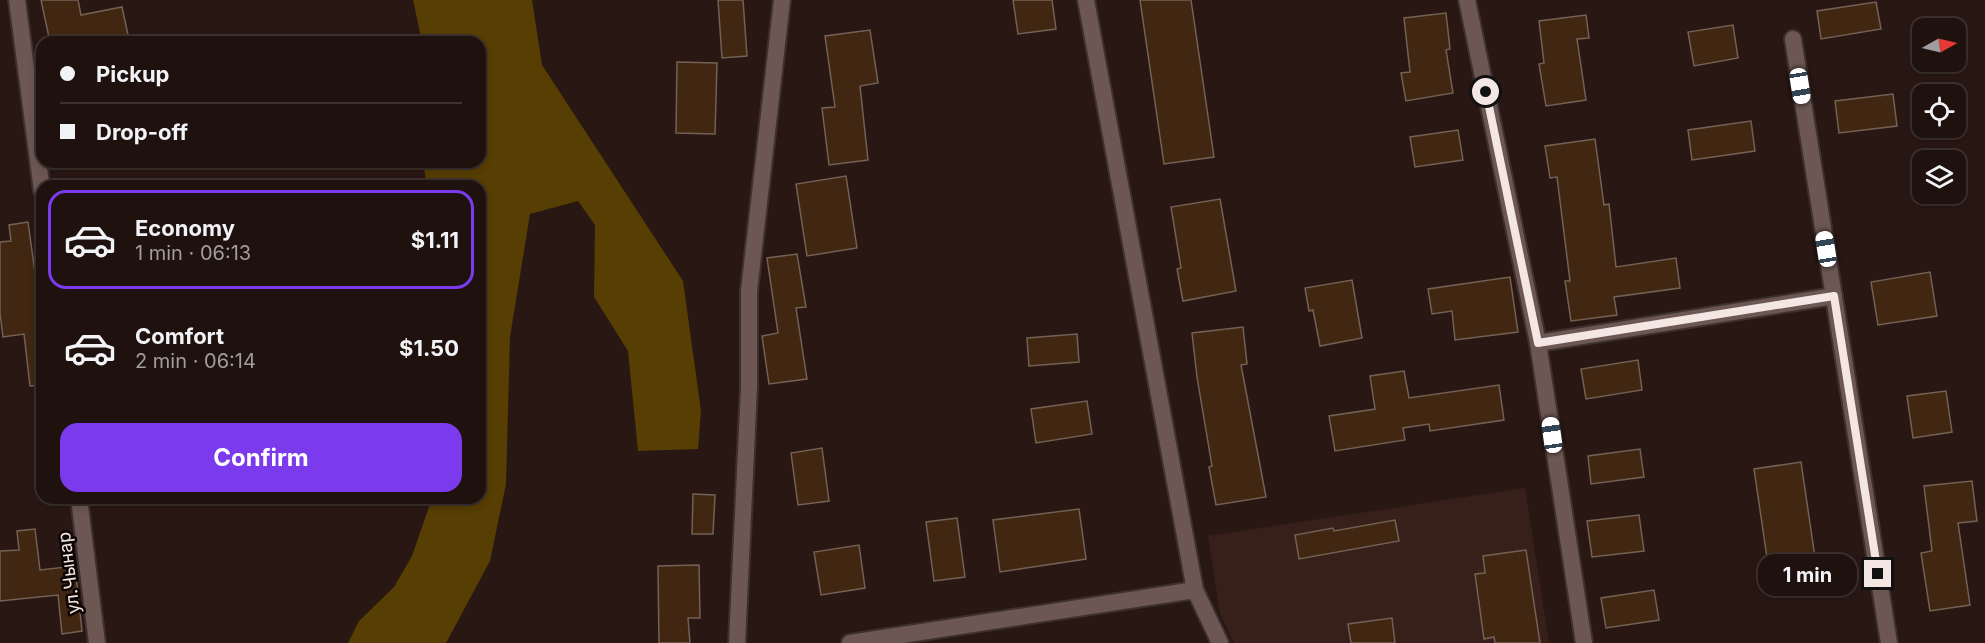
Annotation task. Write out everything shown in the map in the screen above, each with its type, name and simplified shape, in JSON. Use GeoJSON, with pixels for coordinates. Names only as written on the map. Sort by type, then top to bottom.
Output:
{"type":"FeatureCollection","features":[{"type":"Feature","properties":{"kind":"street"},"geometry":{"type":"LineString","coordinates":[[17,0],[36,145]]}},
{"type":"Feature","properties":{"kind":"street"},"geometry":{"type":"LineString","coordinates":[[736,643],[749,387],[749,291],[782,0]]}},
{"type":"Feature","properties":{"kind":"street"},"geometry":{"type":"LineString","coordinates":[[1086,0],[1195,590],[1220,643]]}},
{"type":"Feature","properties":{"kind":"street"},"geometry":{"type":"LineString","coordinates":[[1467,0],[1538,343],[1584,643]]}},
{"type":"Feature","properties":{"kind":"street"},"geometry":{"type":"LineString","coordinates":[[1792,39],[1889,643]]}},
{"type":"Feature","properties":{"kind":"street"},"geometry":{"type":"LineString","coordinates":[[1538,343],[1834,296]]}},
{"type":"Feature","properties":{"kind":"street","name":"ул.Чынар"},"geometry":{"type":"LineString","coordinates":[[81,504],[97,643]]}},
{"type":"Feature","properties":{"kind":"street"},"geometry":{"type":"LineString","coordinates":[[850,643],[1195,590]]}},
{"type":"Feature","properties":{"kind":"shaded area"},"geometry":{"type":"Polygon","coordinates":[[[413,0],[532,0],[542,65],[683,281],[701,411],[698,449],[638,451],[628,351],[594,297],[595,225],[578,201],[530,214],[510,337],[506,484],[490,561],[446,643],[348,643],[359,621],[394,587],[412,556],[430,504],[486,504],[486,180],[426,180],[424,168],[486,168],[486,36],[421,36],[413,0]]]}},
{"type":"Feature","properties":{"kind":"shaded area"},"geometry":{"type":"Polygon","coordinates":[[[1525,488],[1549,643],[1234,643],[1220,614],[1208,536],[1525,488]]]}},
{"type":"Feature","properties":{"kind":"building"},"geometry":{"type":"Polygon","coordinates":[[[41,0],[78,0],[81,15],[122,7],[128,35],[123,36],[49,36],[41,0]]]}},
{"type":"Feature","properties":{"kind":"building"},"geometry":{"type":"Polygon","coordinates":[[[718,0],[743,0],[747,56],[722,58],[718,0]]]}},
{"type":"Feature","properties":{"kind":"building"},"geometry":{"type":"Polygon","coordinates":[[[1013,0],[1052,0],[1056,29],[1018,34],[1013,0]]]}},
{"type":"Feature","properties":{"kind":"building"},"geometry":{"type":"Polygon","coordinates":[[[1140,0],[1191,0],[1214,157],[1164,164],[1140,0]]]}},
{"type":"Feature","properties":{"kind":"building"},"geometry":{"type":"Polygon","coordinates":[[[1876,2],[1881,29],[1821,39],[1817,11],[1876,2]]]}},
{"type":"Feature","properties":{"kind":"building"},"geometry":{"type":"Polygon","coordinates":[[[1446,13],[1450,49],[1446,50],[1453,93],[1406,101],[1401,73],[1410,72],[1404,18],[1446,13]]]}},
{"type":"Feature","properties":{"kind":"building"},"geometry":{"type":"Polygon","coordinates":[[[1586,15],[1589,38],[1577,39],[1586,100],[1546,106],[1539,64],[1544,63],[1539,21],[1586,15]]]}},
{"type":"Feature","properties":{"kind":"building"},"geometry":{"type":"Polygon","coordinates":[[[1733,25],[1738,58],[1694,66],[1688,32],[1733,25]]]}},
{"type":"Feature","properties":{"kind":"building"},"geometry":{"type":"Polygon","coordinates":[[[870,30],[878,83],[860,86],[868,160],[829,165],[822,108],[835,107],[825,36],[870,30]]]}},
{"type":"Feature","properties":{"kind":"building"},"geometry":{"type":"Polygon","coordinates":[[[677,62],[717,63],[715,134],[676,133],[677,62]]]}},
{"type":"Feature","properties":{"kind":"building"},"geometry":{"type":"Polygon","coordinates":[[[1893,94],[1897,126],[1839,133],[1835,101],[1893,94]]]}},
{"type":"Feature","properties":{"kind":"building"},"geometry":{"type":"Polygon","coordinates":[[[1751,121],[1755,151],[1692,160],[1688,130],[1751,121]]]}},
{"type":"Feature","properties":{"kind":"building"},"geometry":{"type":"Polygon","coordinates":[[[1458,130],[1463,160],[1415,167],[1410,137],[1458,130]]]}},
{"type":"Feature","properties":{"kind":"building"},"geometry":{"type":"Polygon","coordinates":[[[1595,139],[1604,205],[1609,204],[1616,267],[1676,258],[1680,288],[1614,297],[1617,315],[1571,321],[1565,281],[1570,281],[1557,177],[1550,178],[1545,146],[1595,139]]]}},
{"type":"Feature","properties":{"kind":"building"},"geometry":{"type":"Polygon","coordinates":[[[846,176],[857,248],[807,256],[796,184],[846,176]]]}},
{"type":"Feature","properties":{"kind":"building"},"geometry":{"type":"Polygon","coordinates":[[[1220,199],[1236,291],[1183,301],[1177,269],[1181,268],[1171,207],[1220,199]]]}},
{"type":"Feature","properties":{"kind":"building"},"geometry":{"type":"Polygon","coordinates":[[[28,222],[36,280],[36,386],[30,386],[24,334],[3,337],[0,313],[0,242],[11,241],[9,225],[28,222]]]}},
{"type":"Feature","properties":{"kind":"building"},"geometry":{"type":"Polygon","coordinates":[[[797,254],[806,307],[796,308],[807,379],[769,384],[762,336],[778,333],[767,258],[797,254]]]}},
{"type":"Feature","properties":{"kind":"building"},"geometry":{"type":"Polygon","coordinates":[[[1930,272],[1937,316],[1878,325],[1871,282],[1930,272]]]}},
{"type":"Feature","properties":{"kind":"building"},"geometry":{"type":"Polygon","coordinates":[[[1510,277],[1518,332],[1455,340],[1452,311],[1432,314],[1428,289],[1510,277]]]}},
{"type":"Feature","properties":{"kind":"building"},"geometry":{"type":"Polygon","coordinates":[[[1352,280],[1362,338],[1320,346],[1313,310],[1309,311],[1305,288],[1352,280]]]}},
{"type":"Feature","properties":{"kind":"building"},"geometry":{"type":"Polygon","coordinates":[[[1243,327],[1247,364],[1241,365],[1266,497],[1216,505],[1192,333],[1243,327]]]}},
{"type":"Feature","properties":{"kind":"building"},"geometry":{"type":"Polygon","coordinates":[[[1077,334],[1079,362],[1029,366],[1027,338],[1077,334]]]}},
{"type":"Feature","properties":{"kind":"building"},"geometry":{"type":"Polygon","coordinates":[[[1638,360],[1642,390],[1586,399],[1581,369],[1638,360]]]}},
{"type":"Feature","properties":{"kind":"building"},"geometry":{"type":"Polygon","coordinates":[[[1404,371],[1409,398],[1499,385],[1504,420],[1430,431],[1429,424],[1403,428],[1405,440],[1335,451],[1329,416],[1375,409],[1370,376],[1404,371]]]}},
{"type":"Feature","properties":{"kind":"building"},"geometry":{"type":"Polygon","coordinates":[[[1946,391],[1952,432],[1913,438],[1907,396],[1946,391]]]}},
{"type":"Feature","properties":{"kind":"building"},"geometry":{"type":"Polygon","coordinates":[[[1087,401],[1092,434],[1036,443],[1031,409],[1087,401]]]}},
{"type":"Feature","properties":{"kind":"building"},"geometry":{"type":"Polygon","coordinates":[[[822,448],[829,501],[798,505],[791,453],[822,448]]]}},
{"type":"Feature","properties":{"kind":"building"},"geometry":{"type":"Polygon","coordinates":[[[1640,449],[1644,477],[1591,484],[1588,456],[1640,449]]]}},
{"type":"Feature","properties":{"kind":"building"},"geometry":{"type":"Polygon","coordinates":[[[1801,462],[1817,571],[1770,578],[1754,469],[1801,462]]]}},
{"type":"Feature","properties":{"kind":"building"},"geometry":{"type":"Polygon","coordinates":[[[1972,481],[1977,521],[1958,523],[1970,605],[1930,611],[1921,553],[1932,551],[1924,486],[1972,481]]]}},
{"type":"Feature","properties":{"kind":"building"},"geometry":{"type":"Polygon","coordinates":[[[693,494],[715,495],[713,534],[692,534],[693,494]]]}},
{"type":"Feature","properties":{"kind":"building"},"geometry":{"type":"Polygon","coordinates":[[[1079,509],[1086,559],[1000,572],[993,520],[1079,509]]]}},
{"type":"Feature","properties":{"kind":"building"},"geometry":{"type":"Polygon","coordinates":[[[1639,515],[1644,551],[1592,557],[1587,521],[1639,515]]]}},
{"type":"Feature","properties":{"kind":"building"},"geometry":{"type":"Polygon","coordinates":[[[957,518],[965,577],[934,581],[926,522],[957,518]]]}},
{"type":"Feature","properties":{"kind":"building"},"geometry":{"type":"Polygon","coordinates":[[[1395,520],[1399,541],[1299,559],[1295,535],[1333,528],[1334,531],[1395,520]]]}},
{"type":"Feature","properties":{"kind":"building"},"geometry":{"type":"Polygon","coordinates":[[[35,529],[40,570],[75,566],[82,631],[62,634],[58,595],[0,601],[0,551],[19,550],[17,531],[35,529]]]}},
{"type":"Feature","properties":{"kind":"building"},"geometry":{"type":"Polygon","coordinates":[[[859,545],[865,588],[821,595],[814,552],[859,545]]]}},
{"type":"Feature","properties":{"kind":"building"},"geometry":{"type":"Polygon","coordinates":[[[1526,550],[1540,643],[1495,643],[1494,637],[1484,639],[1475,574],[1485,573],[1483,556],[1526,550]]]}},
{"type":"Feature","properties":{"kind":"building"},"geometry":{"type":"Polygon","coordinates":[[[699,565],[700,618],[688,618],[690,643],[659,643],[658,566],[699,565]]]}},
{"type":"Feature","properties":{"kind":"building"},"geometry":{"type":"Polygon","coordinates":[[[1654,590],[1659,620],[1606,628],[1601,598],[1654,590]]]}},
{"type":"Feature","properties":{"kind":"building"},"geometry":{"type":"Polygon","coordinates":[[[1392,618],[1395,643],[1351,643],[1348,624],[1392,618]]]}},
{"type":"Feature","properties":{"kind":"route"},"geometry":{"type":"LineString","coordinates":[[1486,92],[1538,343],[1834,296],[1878,574]]}}]}
